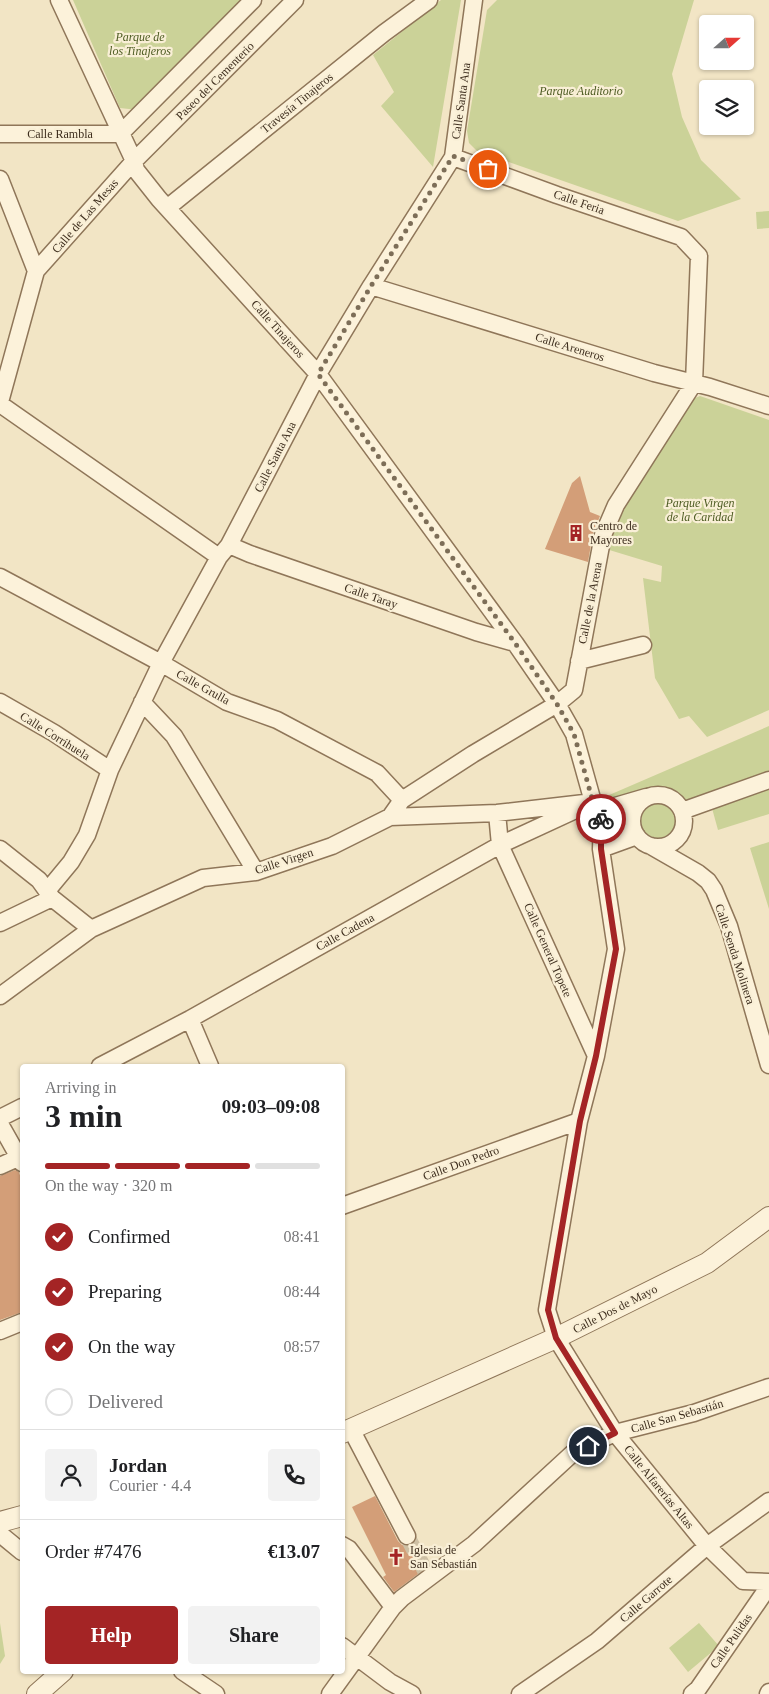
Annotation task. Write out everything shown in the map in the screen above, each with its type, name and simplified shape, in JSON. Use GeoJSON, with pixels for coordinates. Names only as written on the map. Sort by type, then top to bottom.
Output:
{"type":"FeatureCollection","features":[{"type":"Feature","properties":{"kind":"street","name":"Calle Tinajeros"},"geometry":{"type":"LineString","coordinates":[[59,0],[134,161],[136,170],[167,208],[318,374],[515,643],[557,704],[574,734],[598,812],[601,849],[616,949],[596,1056],[580,1121],[548,1310],[556,1338]]}},
{"type":"Feature","properties":{"kind":"street"},"geometry":{"type":"LineString","coordinates":[[120,134],[253,0]]}},
{"type":"Feature","properties":{"kind":"street","name":"Paseo del Cementerio"},"geometry":{"type":"LineString","coordinates":[[134,161],[295,0]]}},
{"type":"Feature","properties":{"kind":"street","name":"Travesía Tinajeros"},"geometry":{"type":"LineString","coordinates":[[167,208],[384,33],[429,0]]}},
{"type":"Feature","properties":{"kind":"street","name":"Calle Santa Ana"},"geometry":{"type":"LineString","coordinates":[[0,923],[46,890],[70,862],[87,835],[110,770],[161,663],[224,551],[318,374],[453,156],[474,7],[482,0]]}},
{"type":"Feature","properties":{"kind":"street","name":"Calle Rambla"},"geometry":{"type":"LineString","coordinates":[[0,134],[120,134]]}},
{"type":"Feature","properties":{"kind":"street","name":"Calle Feria"},"geometry":{"type":"LineString","coordinates":[[453,156],[557,195],[681,237],[699,256],[694,383]]}},
{"type":"Feature","properties":{"kind":"street","name":"Calle de Las Mesas"},"geometry":{"type":"LineString","coordinates":[[0,404],[36,271],[134,161]]}},
{"type":"Feature","properties":{"kind":"street"},"geometry":{"type":"LineString","coordinates":[[0,179],[36,271]]}},
{"type":"Feature","properties":{"kind":"street","name":"Calle Areneros"},"geometry":{"type":"LineString","coordinates":[[371,286],[654,373],[769,406]]}},
{"type":"Feature","properties":{"kind":"street","name":"Calle de la Arena"},"geometry":{"type":"LineString","coordinates":[[390,817],[402,800],[473,754],[557,704],[574,690],[603,535],[616,505],[694,383]]}},
{"type":"Feature","properties":{"kind":"street","name":"Calle Taray"},"geometry":{"type":"LineString","coordinates":[[0,404],[224,551],[250,554],[476,632],[515,643]]}},
{"type":"Feature","properties":{"kind":"street","name":"Calle Grulla"},"geometry":{"type":"LineString","coordinates":[[0,577],[161,663],[226,702],[277,720],[378,773],[402,800]]}},
{"type":"Feature","properties":{"kind":"street"},"geometry":{"type":"LineString","coordinates":[[579,661],[643,645]]}},
{"type":"Feature","properties":{"kind":"street","name":"Calle Corrihuela"},"geometry":{"type":"LineString","coordinates":[[0,702],[54,733],[110,770]]}},
{"type":"Feature","properties":{"kind":"street"},"geometry":{"type":"LineString","coordinates":[[142,702],[174,736],[256,872]]}},
{"type":"Feature","properties":{"kind":"street"},"geometry":{"type":"LineString","coordinates":[[682,811],[769,780]]}},
{"type":"Feature","properties":{"kind":"street"},"geometry":{"type":"LineString","coordinates":[[657,794],[668,796],[676,802],[682,811],[684,825],[680,835],[674,842],[667,846],[651,846],[598,812],[657,794]]}},
{"type":"Feature","properties":{"kind":"street"},"geometry":{"type":"LineString","coordinates":[[636,835],[632,824],[634,811],[637,805],[646,797]]}},
{"type":"Feature","properties":{"kind":"street","name":"Calle Virgen"},"geometry":{"type":"LineString","coordinates":[[0,996],[91,929],[203,878],[256,872],[332,846],[390,817],[598,812]]}},
{"type":"Feature","properties":{"kind":"street","name":"Calle Cadena"},"geometry":{"type":"LineString","coordinates":[[104,1064],[190,1019],[500,845],[598,812]]}},
{"type":"Feature","properties":{"kind":"street","name":"Calle General Topete"},"geometry":{"type":"LineString","coordinates":[[497,813],[500,845],[596,1056]]}},
{"type":"Feature","properties":{"kind":"street"},"geometry":{"type":"LineString","coordinates":[[601,849],[636,835]]}},
{"type":"Feature","properties":{"kind":"street","name":"Calle Senda Molinera"},"geometry":{"type":"LineString","coordinates":[[651,846],[698,873],[708,881],[714,890],[729,926],[769,1065]]}},
{"type":"Feature","properties":{"kind":"street"},"geometry":{"type":"LineString","coordinates":[[0,849],[91,929]]}},
{"type":"Feature","properties":{"kind":"street"},"geometry":{"type":"LineString","coordinates":[[190,1019],[209,1064]]}},
{"type":"Feature","properties":{"kind":"street"},"geometry":{"type":"LineString","coordinates":[[0,1118],[20,1108]]}},
{"type":"Feature","properties":{"kind":"street","name":"Calle Don Pedro"},"geometry":{"type":"LineString","coordinates":[[345,1205],[580,1121]]}},
{"type":"Feature","properties":{"kind":"street"},"geometry":{"type":"LineString","coordinates":[[0,1124],[20,1158]]}},
{"type":"Feature","properties":{"kind":"street"},"geometry":{"type":"LineString","coordinates":[[0,1166],[20,1160]]}},
{"type":"Feature","properties":{"kind":"street","name":"Calle Dos de Mayo"},"geometry":{"type":"LineString","coordinates":[[347,1431],[556,1338],[707,1263],[769,1217]]}},
{"type":"Feature","properties":{"kind":"street"},"geometry":{"type":"LineString","coordinates":[[0,1331],[20,1323]]}},
{"type":"Feature","properties":{"kind":"street","name":"Calle Alfarerías Altas"},"geometry":{"type":"LineString","coordinates":[[556,1338],[615,1433],[707,1546],[743,1580],[769,1582]]}},
{"type":"Feature","properties":{"kind":"street","name":"Calle San Sebastián"},"geometry":{"type":"LineString","coordinates":[[330,1694],[393,1607],[402,1598],[474,1544],[574,1452],[615,1433],[694,1413],[769,1387]]}},
{"type":"Feature","properties":{"kind":"street"},"geometry":{"type":"LineString","coordinates":[[347,1431],[406,1536]]}},
{"type":"Feature","properties":{"kind":"street","name":"Calle Garrote"},"geometry":{"type":"LineString","coordinates":[[520,1694],[597,1641],[707,1546],[769,1501]]}},
{"type":"Feature","properties":{"kind":"street"},"geometry":{"type":"LineString","coordinates":[[0,1522],[20,1517]]}},
{"type":"Feature","properties":{"kind":"street"},"geometry":{"type":"LineString","coordinates":[[0,1534],[20,1550]]}},
{"type":"Feature","properties":{"kind":"street"},"geometry":{"type":"LineString","coordinates":[[345,1547],[393,1607]]}},
{"type":"Feature","properties":{"kind":"street","name":"Calle Pulidas"},"geometry":{"type":"LineString","coordinates":[[692,1694],[698,1689],[769,1586]]}},
{"type":"Feature","properties":{"kind":"street"},"geometry":{"type":"LineString","coordinates":[[345,1648],[390,1682],[412,1694]]}},
{"type":"Feature","properties":{"kind":"street"},"geometry":{"type":"LineString","coordinates":[[37,1694],[60,1674]]}},
{"type":"Feature","properties":{"kind":"street"},"geometry":{"type":"LineString","coordinates":[[185,1674],[205,1691]]}},
{"type":"Feature","properties":{"kind":"green space","name":"Parque de los Tinajeros"},"geometry":{"type":"Polygon","coordinates":[[[73,0],[243,0],[138,110],[120,108],[73,0]]]}},
{"type":"Feature","properties":{"kind":"green space"},"geometry":{"type":"Polygon","coordinates":[[[441,0],[461,0],[433,167],[381,106],[394,92],[373,55],[441,0]]]}},
{"type":"Feature","properties":{"kind":"green space","name":"Parque Auditorio"},"geometry":{"type":"Polygon","coordinates":[[[497,0],[694,0],[672,74],[682,117],[701,160],[741,199],[678,221],[477,151],[469,143],[467,131],[487,10],[497,0]]]}},
{"type":"Feature","properties":{"kind":"green space"},"geometry":{"type":"Polygon","coordinates":[[[769,211],[769,228],[757,229],[756,212],[769,211]]]}},
{"type":"Feature","properties":{"kind":"green space","name":"Parque Virgen de la Caridad"},"geometry":{"type":"Polygon","coordinates":[[[700,396],[769,420],[769,710],[707,737],[689,716],[679,719],[655,678],[643,578],[661,582],[662,566],[606,549],[618,510],[690,400],[700,396]]]}},
{"type":"Feature","properties":{"kind":"green space"},"geometry":{"type":"Polygon","coordinates":[[[769,726],[769,814],[718,830],[710,801],[682,811],[673,800],[661,795],[644,797],[598,811],[593,802],[769,726]]]}},
{"type":"Feature","properties":{"kind":"green space"},"geometry":{"type":"Polygon","coordinates":[[[660,802],[674,807],[679,821],[674,835],[660,840],[646,835],[641,821],[646,807],[660,802]]]}},
{"type":"Feature","properties":{"kind":"green space"},"geometry":{"type":"Polygon","coordinates":[[[769,842],[769,909],[750,848],[769,842]]]}},
{"type":"Feature","properties":{"kind":"green space"},"geometry":{"type":"Polygon","coordinates":[[[0,1623],[5,1656],[0,1664],[0,1623]]]}},
{"type":"Feature","properties":{"kind":"green space"},"geometry":{"type":"Polygon","coordinates":[[[699,1623],[719,1646],[688,1672],[669,1648],[699,1623]]]}},
{"type":"Feature","properties":{"kind":"building","name":"Centro de Mayores"},"geometry":{"type":"Polygon","coordinates":[[[580,476],[590,512],[600,516],[593,533],[588,562],[545,549],[572,483],[580,476]]]}},
{"type":"Feature","properties":{"kind":"building"},"geometry":{"type":"Polygon","coordinates":[[[15,1170],[19,1172],[20,1175],[20,1313],[0,1320],[0,1176],[15,1170]]]}},
{"type":"Feature","properties":{"kind":"building","name":"Iglesia de San Sebastián"},"geometry":{"type":"Polygon","coordinates":[[[375,1496],[398,1541],[402,1545],[409,1546],[422,1571],[394,1592],[383,1577],[386,1575],[352,1507],[375,1496]]]}},
{"type":"Feature","properties":{"kind":"tunnel"},"geometry":{"type":"LineString","coordinates":[[407,1536],[429,1578]]}},
{"type":"Feature","properties":{"kind":"way so far"},"geometry":{"type":"LineString","coordinates":[[488,169],[453,156],[318,374],[515,643],[557,704],[574,734],[593,802],[601,819]]}},
{"type":"Feature","properties":{"kind":"place","name":"Centro de Mayores"},"geometry":{"type":"Point","coordinates":[576,533]}},
{"type":"Feature","properties":{"kind":"place","name":"Iglesia de San Sebastián"},"geometry":{"type":"Point","coordinates":[396,1557]}},
{"type":"Feature","properties":{"kind":"route"},"geometry":{"type":"LineString","coordinates":[[588,1446],[615,1433],[556,1338],[548,1310],[580,1121],[596,1056],[616,949],[601,849],[601,819]]}}]}
